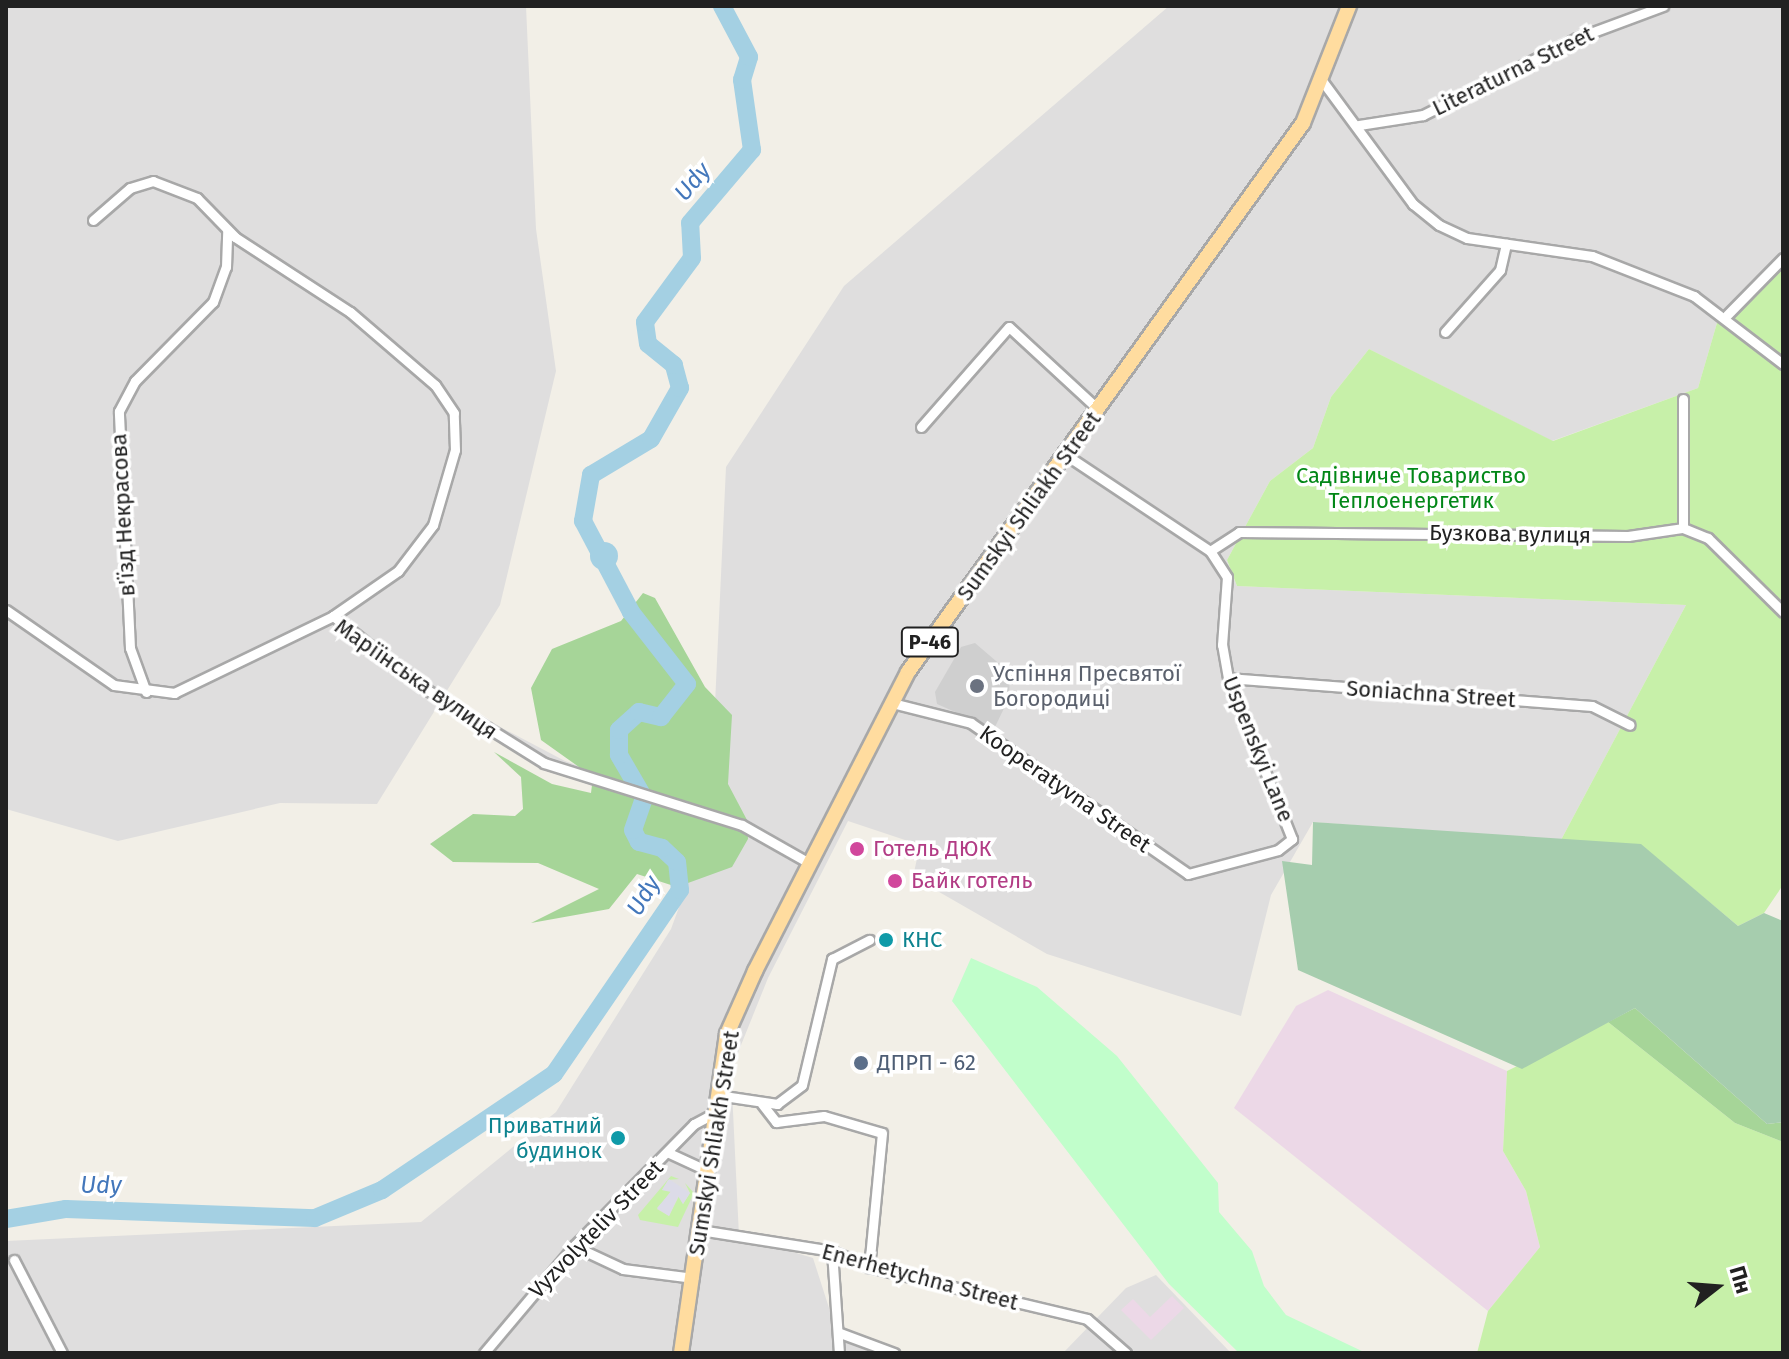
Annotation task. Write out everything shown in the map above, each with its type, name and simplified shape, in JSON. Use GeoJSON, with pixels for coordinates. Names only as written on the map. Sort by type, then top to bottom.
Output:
{"type":"FeatureCollection","features":[{"type":"Feature","properties":{"kind":"main road","name":"Sumskyi Shliakh Street"},"geometry":{"type":"LineString","coordinates":[[681,1353],[727,1034],[811,864],[892,703],[1303,123],[1323,82],[1349,6]]}},
{"type":"Feature","properties":{"kind":"street","name":"Literaturna Street"},"geometry":{"type":"LineString","coordinates":[[1359,125],[1423,115],[1642,10],[1663,6]]}},
{"type":"Feature","properties":{"kind":"street"},"geometry":{"type":"LineString","coordinates":[[1323,82],[1359,125],[1413,204],[1439,225],[1506,244],[1592,256],[1727,315],[1783,364]]}},
{"type":"Feature","properties":{"kind":"street"},"geometry":{"type":"LineString","coordinates":[[93,220],[130,188],[164,182],[197,198],[227,230],[386,342],[435,385],[456,422],[455,450],[424,542],[398,571],[333,616]]}},
{"type":"Feature","properties":{"kind":"street","name":"в'їзд Некрасова"},"geometry":{"type":"LineString","coordinates":[[146,692],[130,648],[119,411],[135,381],[213,302],[226,267],[227,230]]}},
{"type":"Feature","properties":{"kind":"street"},"geometry":{"type":"LineString","coordinates":[[1445,332],[1500,270],[1506,244]]}},
{"type":"Feature","properties":{"kind":"street"},"geometry":{"type":"LineString","coordinates":[[1727,315],[1783,258]]}},
{"type":"Feature","properties":{"kind":"street"},"geometry":{"type":"LineString","coordinates":[[921,427],[1009,327],[1099,410]]}},
{"type":"Feature","properties":{"kind":"street"},"geometry":{"type":"LineString","coordinates":[[1683,399],[1683,528],[1708,538],[1783,612]]}},
{"type":"Feature","properties":{"kind":"street"},"geometry":{"type":"LineString","coordinates":[[1066,455],[1210,551]]}},
{"type":"Feature","properties":{"kind":"street","name":"Бузкова вулиця"},"geometry":{"type":"LineString","coordinates":[[1210,551],[1239,532],[1628,536],[1683,528]]}},
{"type":"Feature","properties":{"kind":"street","name":"Uspenskyi Lane"},"geometry":{"type":"LineString","coordinates":[[1188,874],[1278,850],[1292,839],[1291,829],[1228,678],[1222,645],[1227,577],[1210,551]]}},
{"type":"Feature","properties":{"kind":"street","name":"Маріїнська вулиця"},"geometry":{"type":"LineString","coordinates":[[6,610],[91,673],[146,692],[174,693],[333,616],[506,741],[615,791],[753,829],[811,864]]}},
{"type":"Feature","properties":{"kind":"street","name":"Soniachna Street"},"geometry":{"type":"LineString","coordinates":[[1228,678],[1592,706],[1630,725]]}},
{"type":"Feature","properties":{"kind":"street","name":"Kooperatyvna Street"},"geometry":{"type":"LineString","coordinates":[[892,703],[971,723],[1188,874]]}},
{"type":"Feature","properties":{"kind":"street"},"geometry":{"type":"LineString","coordinates":[[717,1095],[777,1104],[802,1085],[832,959],[869,940]]}},
{"type":"Feature","properties":{"kind":"street"},"geometry":{"type":"LineString","coordinates":[[762,1104],[776,1122],[824,1116],[882,1133],[869,1267]]}},
{"type":"Feature","properties":{"kind":"street","name":"Vyzvolyteliv Street"},"geometry":{"type":"LineString","coordinates":[[484,1353],[574,1246],[669,1153],[694,1124],[715,1113]]}},
{"type":"Feature","properties":{"kind":"street"},"geometry":{"type":"LineString","coordinates":[[669,1153],[708,1171]]}},
{"type":"Feature","properties":{"kind":"street","name":"Enerhetychna Street"},"geometry":{"type":"LineString","coordinates":[[700,1230],[832,1251],[869,1267],[1087,1319],[1126,1353]]}},
{"type":"Feature","properties":{"kind":"street"},"geometry":{"type":"LineString","coordinates":[[574,1246],[623,1269],[693,1278]]}},
{"type":"Feature","properties":{"kind":"street"},"geometry":{"type":"LineString","coordinates":[[832,1251],[839,1353]]}},
{"type":"Feature","properties":{"kind":"street"},"geometry":{"type":"LineString","coordinates":[[14,1260],[62,1353]]}},
{"type":"Feature","properties":{"kind":"street"},"geometry":{"type":"LineString","coordinates":[[840,1333],[891,1353]]}},
{"type":"Feature","properties":{"kind":"shaded area"},"geometry":{"type":"Polygon","coordinates":[[[6,6],[526,6],[536,229],[556,371],[500,605],[443,697],[565,761],[710,812],[726,467],[844,286],[1169,6],[1783,6],[1783,268],[1717,323],[1698,388],[1552,441],[1369,349],[1331,397],[1313,448],[1270,481],[1227,560],[1237,586],[1686,605],[1561,840],[1313,822],[1271,895],[1241,1016],[1047,954],[913,877],[920,845],[848,821],[768,978],[731,1070],[739,1236],[813,1258],[838,1336],[872,1353],[6,1353],[6,1241],[421,1222],[556,1112],[671,929],[710,823],[539,765],[437,707],[377,804],[280,803],[118,841],[6,809],[6,6]]]}},
{"type":"Feature","properties":{"kind":"shaded area"},"geometry":{"type":"Polygon","coordinates":[[[975,643],[1010,673],[1009,698],[994,729],[937,704],[935,692],[961,647],[975,643]]]}},
{"type":"Feature","properties":{"kind":"shaded area"},"geometry":{"type":"Polygon","coordinates":[[[1328,990],[1507,1071],[1503,1151],[1526,1191],[1540,1247],[1488,1311],[1234,1108],[1296,1006],[1328,990]]]}},
{"type":"Feature","properties":{"kind":"shaded area"},"geometry":{"type":"Polygon","coordinates":[[[669,1179],[690,1193],[683,1204],[678,1196],[669,1216],[657,1208],[671,1192],[662,1190],[669,1179]]]}},
{"type":"Feature","properties":{"kind":"shaded area"},"geometry":{"type":"Polygon","coordinates":[[[1156,1275],[1231,1353],[1063,1353],[1126,1288],[1156,1275]]]}},
{"type":"Feature","properties":{"kind":"shaded area"},"geometry":{"type":"Polygon","coordinates":[[[1172,1296],[1184,1308],[1151,1340],[1121,1310],[1133,1299],[1150,1317],[1172,1296]]]}},
{"type":"Feature","properties":{"kind":"green space","name":"Садівниче Товариство Теплоенергетик"},"geometry":{"type":"Polygon","coordinates":[[[1783,268],[1783,885],[1764,913],[1738,926],[1641,845],[1561,840],[1686,605],[1237,586],[1227,560],[1270,481],[1313,448],[1331,397],[1369,349],[1553,441],[1698,388],[1717,323],[1783,268]]]}},
{"type":"Feature","properties":{"kind":"green space"},"geometry":{"type":"Polygon","coordinates":[[[643,593],[655,598],[705,687],[732,715],[728,784],[747,820],[748,839],[732,867],[677,887],[637,874],[609,909],[531,923],[599,889],[538,863],[453,862],[430,844],[473,814],[515,816],[523,809],[521,777],[494,752],[552,784],[591,793],[593,777],[541,740],[531,688],[552,649],[621,621],[643,593]]]}},
{"type":"Feature","properties":{"kind":"green space"},"geometry":{"type":"Polygon","coordinates":[[[1313,822],[1641,844],[1738,926],[1764,913],[1783,921],[1783,1122],[1767,1124],[1635,1008],[1522,1069],[1298,970],[1282,861],[1312,865],[1313,822]]]}},
{"type":"Feature","properties":{"kind":"green space"},"geometry":{"type":"Polygon","coordinates":[[[971,958],[1037,987],[1117,1056],[1218,1183],[1219,1212],[1252,1251],[1264,1286],[1286,1315],[1366,1353],[1239,1353],[1169,1284],[952,1001],[971,958]]]}},
{"type":"Feature","properties":{"kind":"green space"},"geometry":{"type":"Polygon","coordinates":[[[1635,1008],[1767,1124],[1783,1122],[1783,1142],[1735,1123],[1608,1022],[1635,1008]]]}},
{"type":"Feature","properties":{"kind":"green space"},"geometry":{"type":"Polygon","coordinates":[[[1608,1022],[1735,1123],[1783,1142],[1783,1353],[1477,1353],[1488,1311],[1540,1247],[1526,1191],[1503,1151],[1507,1071],[1608,1022]]]}},
{"type":"Feature","properties":{"kind":"green space"},"geometry":{"type":"Polygon","coordinates":[[[671,1176],[679,1179],[668,1180],[662,1190],[671,1191],[657,1209],[669,1216],[679,1196],[683,1204],[690,1193],[685,1183],[694,1193],[678,1227],[640,1220],[638,1215],[671,1176]]]}},
{"type":"Feature","properties":{"kind":"water"},"geometry":{"type":"Polygon","coordinates":[[[604,542],[614,546],[618,556],[614,566],[604,570],[594,566],[590,556],[594,546],[604,542]]]}},
{"type":"Feature","properties":{"kind":"waterway","name":"Udy"},"geometry":{"type":"LineString","coordinates":[[6,1219],[66,1209],[315,1218],[382,1190],[554,1074],[680,890],[677,862],[662,848],[639,842],[633,830],[644,798],[619,755],[619,730],[639,712],[661,717],[687,684],[631,612],[583,521],[591,475],[651,439],[680,388],[674,365],[648,344],[645,322],[692,258],[690,223],[752,150],[742,80],[749,57],[722,6]]}},
{"type":"Feature","properties":{"kind":"place","name":"Успіння Пресвятої Богородиці"},"geometry":{"type":"Point","coordinates":[977,686]}},
{"type":"Feature","properties":{"kind":"place","name":"Готель ДЮК"},"geometry":{"type":"Point","coordinates":[857,849]}},
{"type":"Feature","properties":{"kind":"place","name":"Байк готель"},"geometry":{"type":"Point","coordinates":[895,881]}},
{"type":"Feature","properties":{"kind":"place","name":"КНС"},"geometry":{"type":"Point","coordinates":[886,940]}},
{"type":"Feature","properties":{"kind":"place","name":"ДПРП - 62"},"geometry":{"type":"Point","coordinates":[861,1063]}},
{"type":"Feature","properties":{"kind":"place","name":"Приватний будинок"},"geometry":{"type":"Point","coordinates":[618,1138]}}]}
